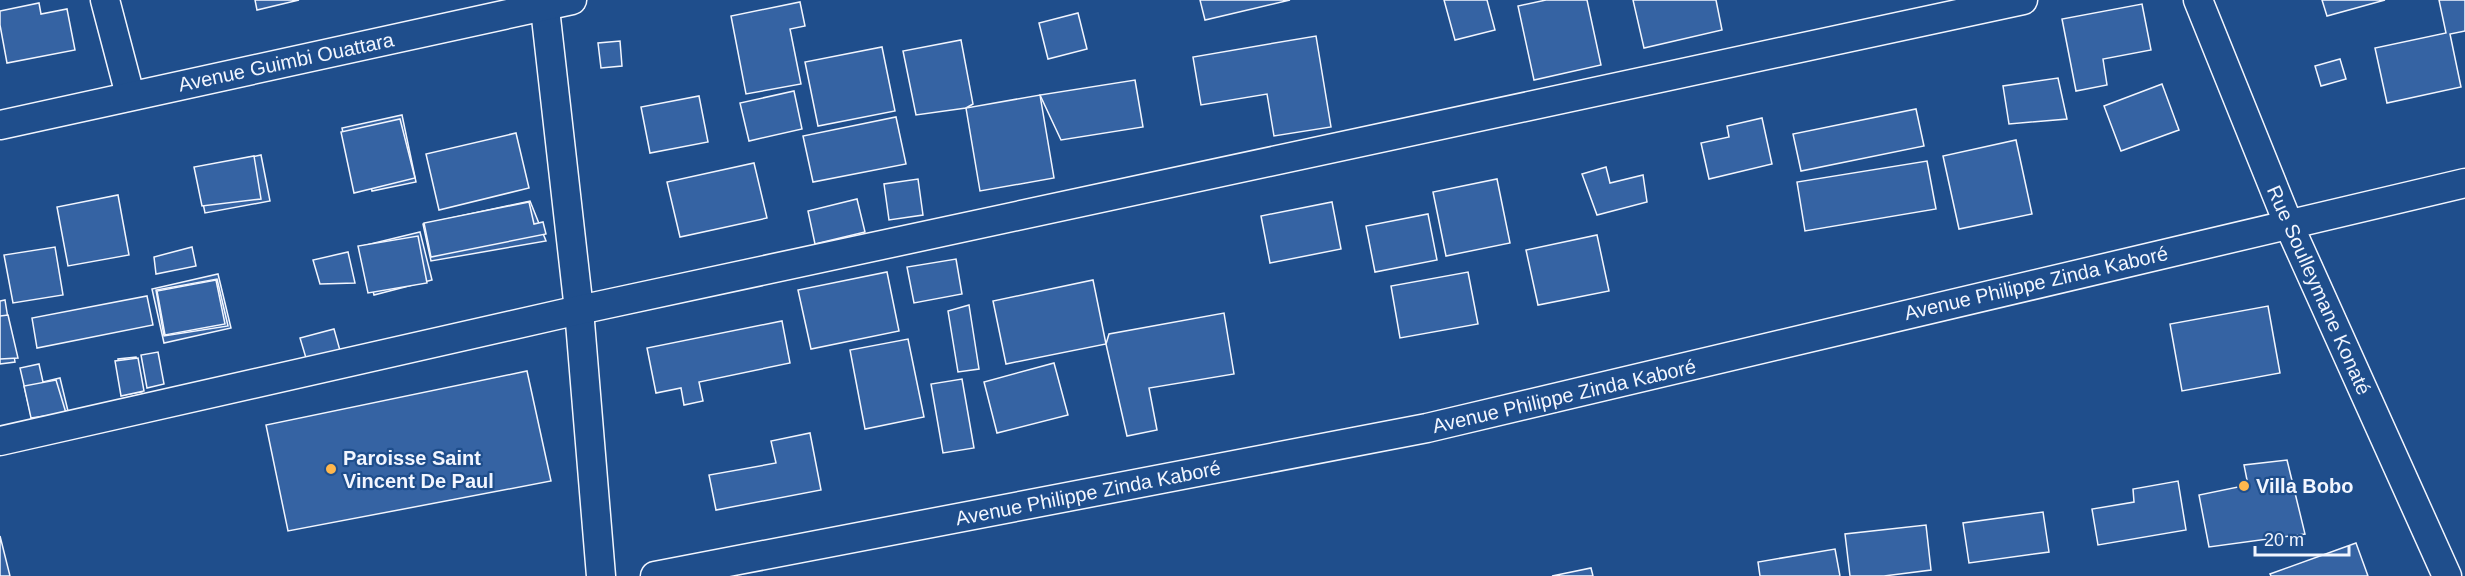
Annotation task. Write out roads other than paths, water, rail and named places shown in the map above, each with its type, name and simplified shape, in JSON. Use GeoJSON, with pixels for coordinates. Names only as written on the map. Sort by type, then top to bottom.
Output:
{"type":"FeatureCollection","features":[{"type":"Feature","properties":{"kind":"street"},"geometry":{"type":"LineString","coordinates":[[105,0],[130,95]]}},
{"type":"Feature","properties":{"kind":"street"},"geometry":{"type":"LineString","coordinates":[[0,441],[579,310],[2023,0]]}},
{"type":"Feature","properties":{"kind":"street","name":"Rue Soulleymane Konaté"},"geometry":{"type":"LineString","coordinates":[[2198,0],[2288,223],[2447,576]]}},
{"type":"Feature","properties":{"kind":"street"},"geometry":{"type":"LineString","coordinates":[[554,2],[601,576]]}},
{"type":"Feature","properties":{"kind":"street","name":"Avenue Guimbi Ouattara"},"geometry":{"type":"LineString","coordinates":[[0,125],[554,2]]}},
{"type":"Feature","properties":{"kind":"street","name":"Avenue Philippe Zinda Kaboré"},"geometry":{"type":"LineString","coordinates":[[656,576],[1427,428],[2465,183]]}},
{"type":"Feature","properties":{"kind":"place","name":"Paroisse Saint Vincent De Paul"},"geometry":{"type":"Point","coordinates":[331,469]}},
{"type":"Feature","properties":{"kind":"place","name":"Villa Bobo"},"geometry":{"type":"Point","coordinates":[2244,486]}}]}
